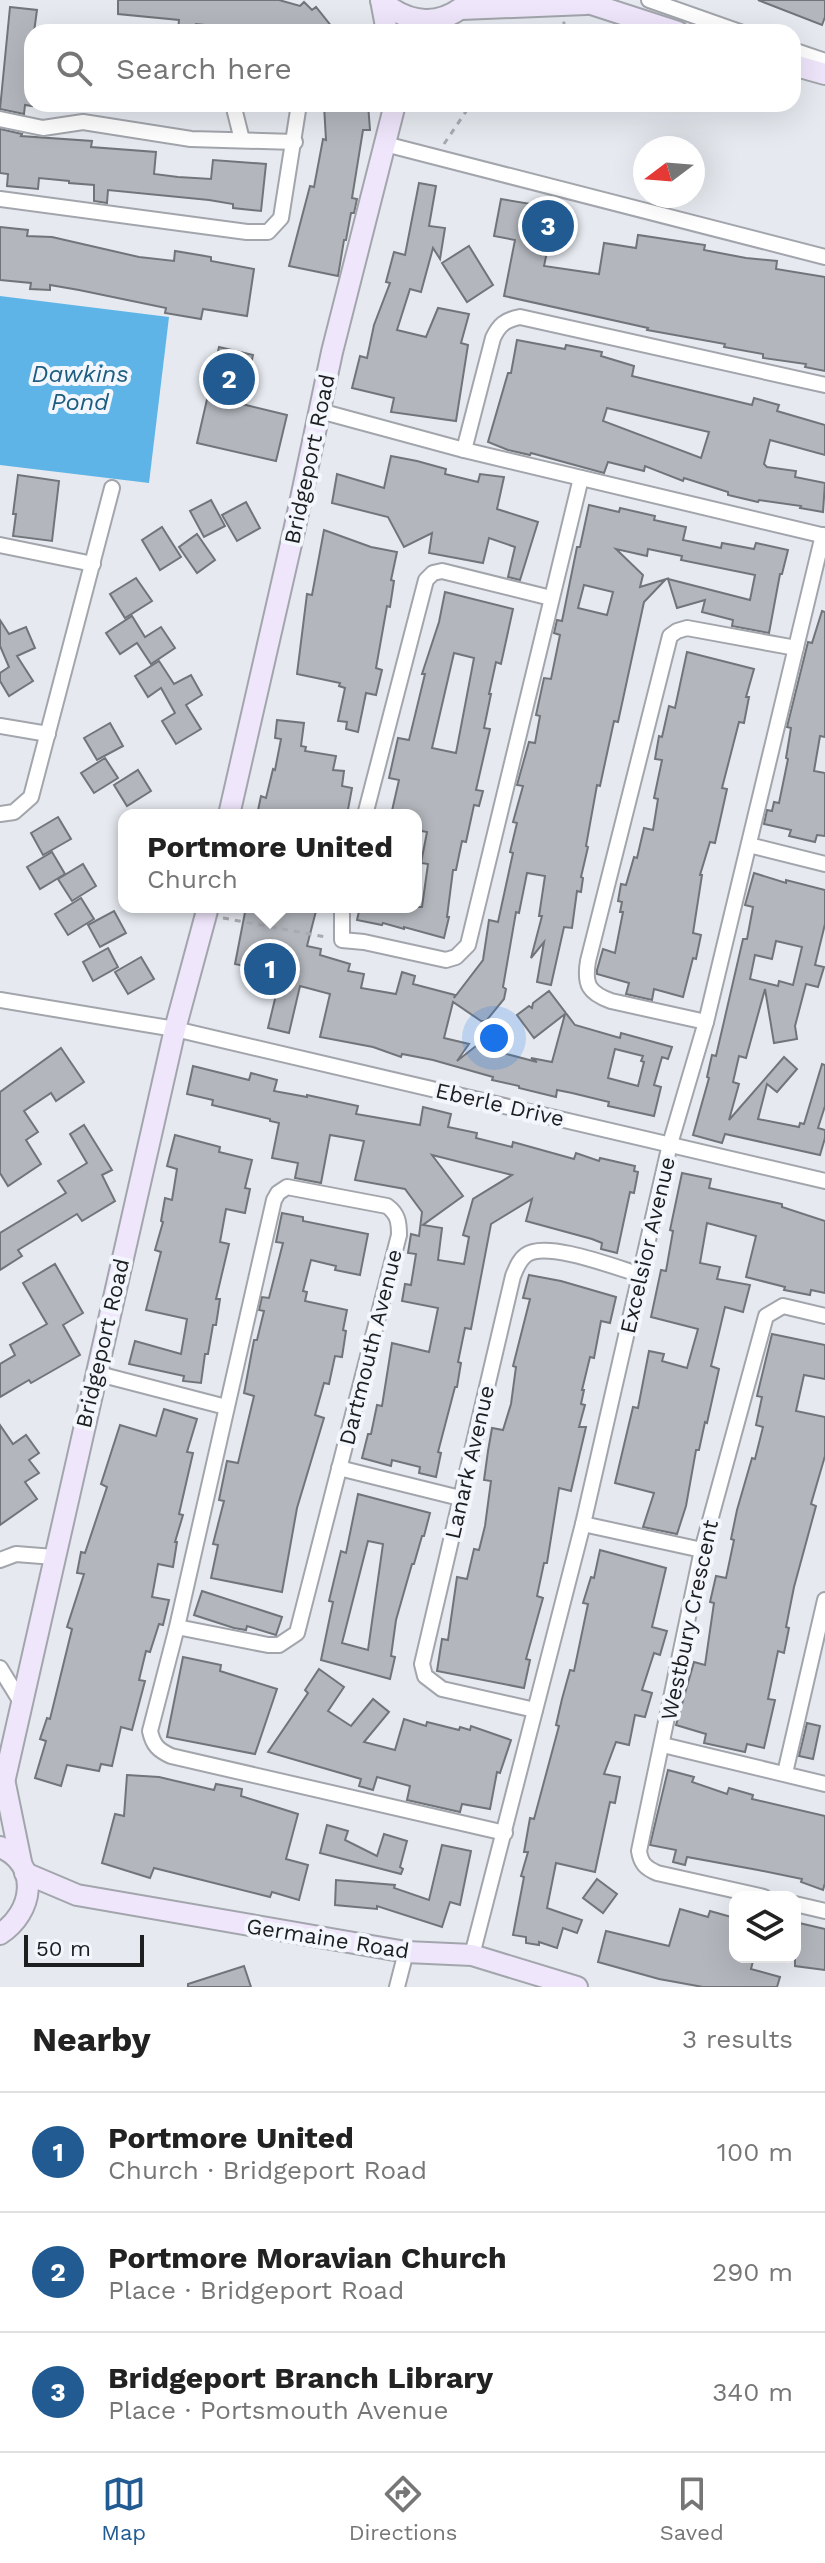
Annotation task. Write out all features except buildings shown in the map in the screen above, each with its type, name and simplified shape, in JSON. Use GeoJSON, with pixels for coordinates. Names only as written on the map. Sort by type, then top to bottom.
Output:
{"type":"FeatureCollection","features":[{"type":"Feature","properties":{"kind":"main road"},"geometry":{"type":"LineString","coordinates":[[381,0],[395,12],[412,20],[582,2],[652,24]]}},
{"type":"Feature","properties":{"kind":"main road"},"geometry":{"type":"LineString","coordinates":[[381,0],[386,24]]}},
{"type":"Feature","properties":{"kind":"main road"},"geometry":{"type":"LineString","coordinates":[[801,67],[825,74]]}},
{"type":"Feature","properties":{"kind":"main road","name":"Bridgeport Road"},"geometry":{"type":"LineString","coordinates":[[230,809],[332,352],[393,112]]}},
{"type":"Feature","properties":{"kind":"main road","name":"Bridgeport Road"},"geometry":{"type":"LineString","coordinates":[[26,1905],[28,1889],[2,1790],[175,1029],[206,913]]}},
{"type":"Feature","properties":{"kind":"main road","name":"Germaine Road"},"geometry":{"type":"LineString","coordinates":[[0,1847],[8,1850],[23,1869],[77,1895],[406,1952],[472,1955],[577,1987]]}},
{"type":"Feature","properties":{"kind":"main road","name":"Germaine Road"},"geometry":{"type":"LineString","coordinates":[[26,1905],[77,1895]]}},
{"type":"Feature","properties":{"kind":"main road"},"geometry":{"type":"LineString","coordinates":[[0,1934],[20,1917],[26,1905]]}},
{"type":"Feature","properties":{"kind":"street"},"geometry":{"type":"LineString","coordinates":[[649,0],[717,24]]}},
{"type":"Feature","properties":{"kind":"street"},"geometry":{"type":"LineString","coordinates":[[801,53],[825,61]]}},
{"type":"Feature","properties":{"kind":"street"},"geometry":{"type":"LineString","coordinates":[[235,112],[242,140]]}},
{"type":"Feature","properties":{"kind":"street"},"geometry":{"type":"LineString","coordinates":[[0,199],[247,232],[268,232],[281,218],[298,112]]}},
{"type":"Feature","properties":{"kind":"street"},"geometry":{"type":"LineString","coordinates":[[0,119],[43,128],[83,122],[191,139],[295,142]]}},
{"type":"Feature","properties":{"kind":"street"},"geometry":{"type":"LineString","coordinates":[[385,144],[825,257]]}},
{"type":"Feature","properties":{"kind":"street"},"geometry":{"type":"LineString","coordinates":[[464,450],[493,338],[498,327],[507,319],[520,317],[825,385]]}},
{"type":"Feature","properties":{"kind":"street"},"geometry":{"type":"LineString","coordinates":[[320,411],[464,450],[824,535]]}},
{"type":"Feature","properties":{"kind":"street"},"geometry":{"type":"LineString","coordinates":[[342,913],[342,940],[446,960],[456,957],[468,945],[581,478]]}},
{"type":"Feature","properties":{"kind":"street"},"geometry":{"type":"LineString","coordinates":[[0,814],[14,812],[31,797],[112,488]]}},
{"type":"Feature","properties":{"kind":"street","name":"Excelsior Avenue"},"geometry":{"type":"LineString","coordinates":[[472,1955],[583,1524],[670,1144],[706,1022],[824,535]]}},
{"type":"Feature","properties":{"kind":"street"},"geometry":{"type":"LineString","coordinates":[[0,545],[93,564]]}},
{"type":"Feature","properties":{"kind":"street"},"geometry":{"type":"LineString","coordinates":[[367,809],[426,580],[433,573],[442,571],[551,598]]}},
{"type":"Feature","properties":{"kind":"street"},"geometry":{"type":"LineString","coordinates":[[706,1022],[596,995],[589,986],[586,974],[588,961],[670,636],[687,628],[796,648]]}},
{"type":"Feature","properties":{"kind":"street"},"geometry":{"type":"LineString","coordinates":[[0,726],[48,734]]}},
{"type":"Feature","properties":{"kind":"street"},"geometry":{"type":"LineString","coordinates":[[749,845],[825,864]]}},
{"type":"Feature","properties":{"kind":"street","name":"Eberle Drive"},"geometry":{"type":"LineString","coordinates":[[0,1000],[175,1029],[825,1181]]}},
{"type":"Feature","properties":{"kind":"street","name":"Dartmouth Avenue"},"geometry":{"type":"LineString","coordinates":[[177,1627],[268,1645],[279,1645],[297,1633],[399,1235],[395,1212],[387,1206],[287,1187],[278,1193],[177,1627],[151,1720],[152,1742],[160,1751],[171,1756],[505,1833]]}},
{"type":"Feature","properties":{"kind":"street","name":"Lanark Avenue"},"geometry":{"type":"LineString","coordinates":[[535,1710],[442,1689],[425,1676],[422,1664],[424,1652],[460,1498],[519,1263],[526,1255],[548,1249],[641,1275]]}},
{"type":"Feature","properties":{"kind":"street","name":"Westbury Crescent"},"geometry":{"type":"LineString","coordinates":[[737,1891],[647,1869],[641,1861],[641,1840],[702,1550],[766,1316],[783,1306],[825,1316]]}},
{"type":"Feature","properties":{"kind":"street"},"geometry":{"type":"LineString","coordinates":[[95,1373],[226,1407]]}},
{"type":"Feature","properties":{"kind":"street"},"geometry":{"type":"LineString","coordinates":[[339,1468],[460,1498]]}},
{"type":"Feature","properties":{"kind":"street"},"geometry":{"type":"LineString","coordinates":[[583,1524],[702,1550]]}},
{"type":"Feature","properties":{"kind":"street"},"geometry":{"type":"LineString","coordinates":[[0,1560],[16,1554],[54,1557]]}},
{"type":"Feature","properties":{"kind":"street"},"geometry":{"type":"LineString","coordinates":[[785,1773],[825,1600]]}},
{"type":"Feature","properties":{"kind":"street"},"geometry":{"type":"LineString","coordinates":[[0,1668],[21,1702]]}},
{"type":"Feature","properties":{"kind":"street"},"geometry":{"type":"LineString","coordinates":[[663,1745],[825,1784]]}},
{"type":"Feature","properties":{"kind":"street"},"geometry":{"type":"LineString","coordinates":[[801,1905],[825,1911]]}},
{"type":"Feature","properties":{"kind":"street"},"geometry":{"type":"LineString","coordinates":[[397,1987],[406,1952]]}},
{"type":"Feature","properties":{"kind":"path"},"geometry":{"type":"LineString","coordinates":[[434,157],[465,112]]}},
{"type":"Feature","properties":{"kind":"path"},"geometry":{"type":"LineString","coordinates":[[216,913],[342,940]]}},
{"type":"Feature","properties":{"kind":"water","name":"Dawkins Pond"},"geometry":{"type":"Polygon","coordinates":[[[0,296],[169,317],[149,483],[0,465],[0,296]]]}},
{"type":"Feature","properties":{"kind":"place","name":"Bridgeport Branch Library"},"geometry":{"type":"Point","coordinates":[548,226]}},
{"type":"Feature","properties":{"kind":"place","name":"Portmore Moravian Church"},"geometry":{"type":"Point","coordinates":[229,379]}},
{"type":"Feature","properties":{"kind":"place","name":"Portmore United"},"geometry":{"type":"Point","coordinates":[270,969]}}]}
